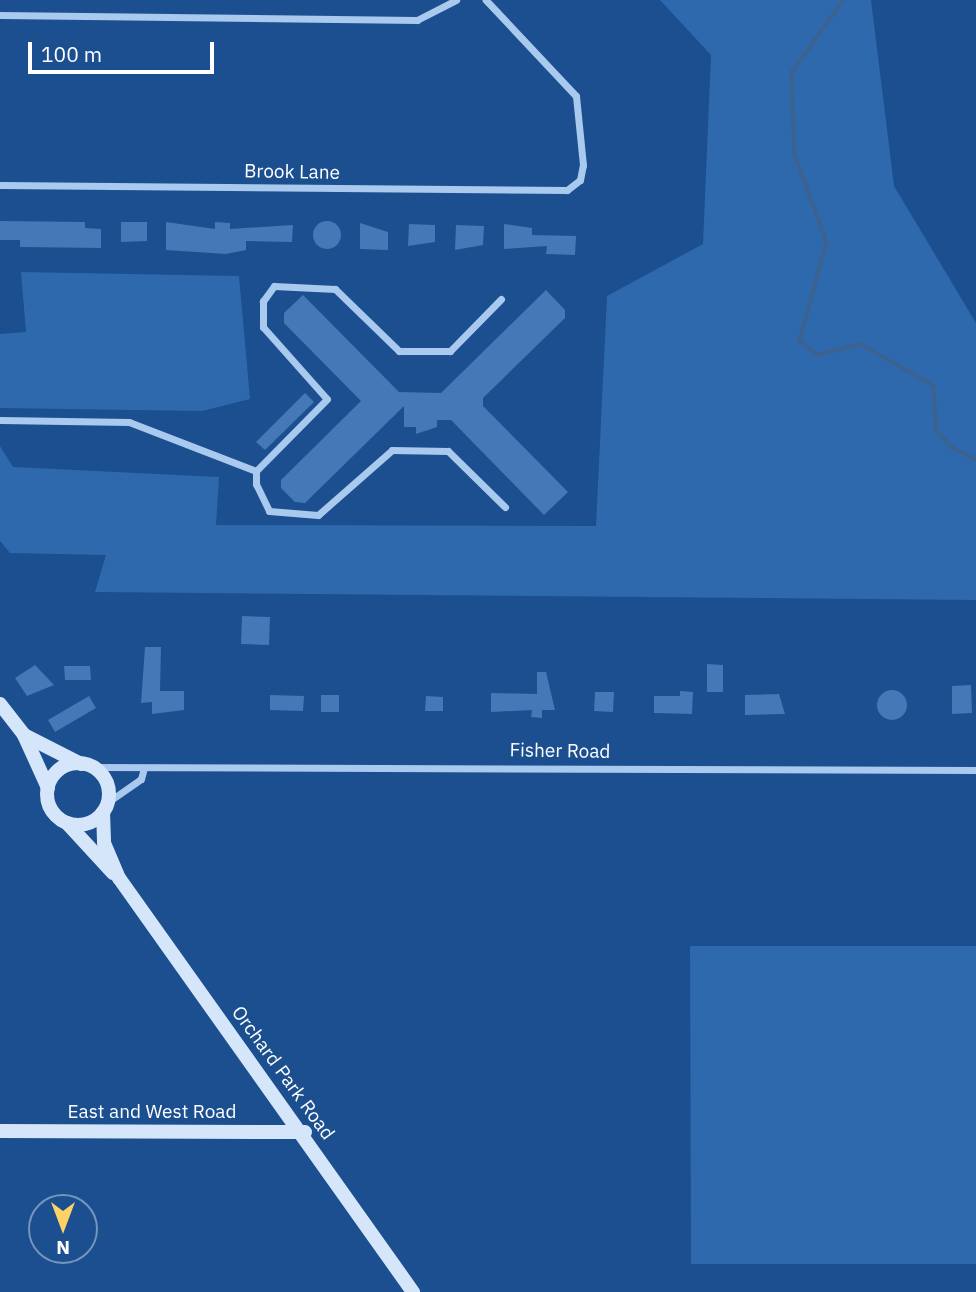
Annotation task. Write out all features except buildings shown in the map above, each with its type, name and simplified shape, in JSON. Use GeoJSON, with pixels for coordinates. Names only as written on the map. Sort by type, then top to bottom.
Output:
{"type":"FeatureCollection","features":[{"type":"Feature","properties":{"kind":"main road"},"geometry":{"type":"LineString","coordinates":[[0,704],[24,735],[48,788],[51,808],[67,823],[85,824],[105,807],[108,785],[87,766],[24,735]]}},
{"type":"Feature","properties":{"kind":"main road"},"geometry":{"type":"LineString","coordinates":[[48,788],[58,771],[87,766]]}},
{"type":"Feature","properties":{"kind":"main road","name":"Orchard Park Road"},"geometry":{"type":"LineString","coordinates":[[105,807],[104,843],[119,878]]}},
{"type":"Feature","properties":{"kind":"main road","name":"Orchard Park Road"},"geometry":{"type":"LineString","coordinates":[[67,823],[119,878],[305,1132],[413,1292]]}},
{"type":"Feature","properties":{"kind":"main road","name":"East and West Road"},"geometry":{"type":"LineString","coordinates":[[0,1131],[305,1132]]}},
{"type":"Feature","properties":{"kind":"street"},"geometry":{"type":"LineString","coordinates":[[0,15],[417,20],[456,0]]}},
{"type":"Feature","properties":{"kind":"street","name":"Brook Lane"},"geometry":{"type":"LineString","coordinates":[[0,185],[567,190],[580,180],[576,96],[486,0]]}},
{"type":"Feature","properties":{"kind":"street"},"geometry":{"type":"LineString","coordinates":[[502,299],[450,351],[399,351],[335,289],[274,286],[263,301],[263,327],[327,399],[256,471],[257,496],[269,511],[318,515],[392,450],[448,451],[505,507]]}},
{"type":"Feature","properties":{"kind":"street"},"geometry":{"type":"LineString","coordinates":[[0,420],[129,422],[256,471]]}},
{"type":"Feature","properties":{"kind":"street","name":"Fisher Road"},"geometry":{"type":"LineString","coordinates":[[87,766],[144,768],[177,763],[976,770]]}},
{"type":"Feature","properties":{"kind":"street"},"geometry":{"type":"LineString","coordinates":[[105,807],[141,779],[144,768]]}},
{"type":"Feature","properties":{"kind":"shaded area"},"geometry":{"type":"Polygon","coordinates":[[[660,0],[871,0],[894,186],[976,323],[976,600],[95,592],[106,555],[10,553],[0,541],[0,446],[13,467],[219,477],[216,525],[596,526],[607,296],[703,244],[711,55],[660,0]]]}},
{"type":"Feature","properties":{"kind":"shaded area"},"geometry":{"type":"Polygon","coordinates":[[[21,272],[239,276],[250,399],[202,411],[0,408],[0,334],[26,332],[21,272]]]}},
{"type":"Feature","properties":{"kind":"shaded area"},"geometry":{"type":"Polygon","coordinates":[[[690,946],[976,946],[976,1264],[691,1264],[690,946]]]}},
{"type":"Feature","properties":{"kind":"waterway"},"geometry":{"type":"LineString","coordinates":[[844,0],[792,73],[795,155],[827,242],[800,341],[818,355],[861,344],[934,386],[936,430],[953,448],[976,459]]}}]}
